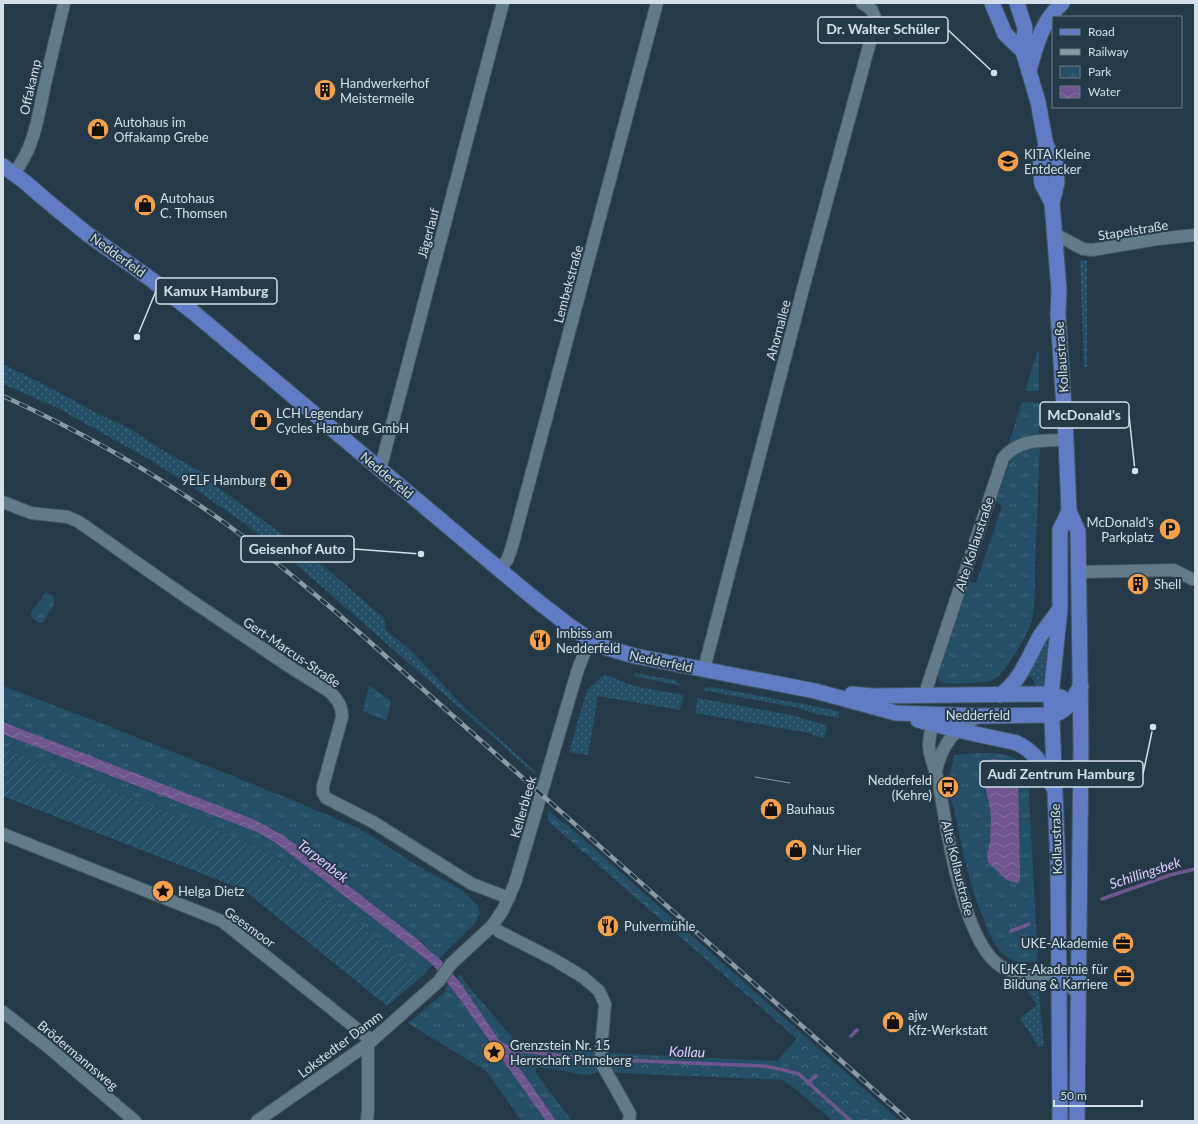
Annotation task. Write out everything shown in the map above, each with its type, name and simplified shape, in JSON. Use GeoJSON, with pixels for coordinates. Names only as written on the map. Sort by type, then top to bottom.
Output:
{"type":"FeatureCollection","features":[{"type":"Feature","properties":{"kind":"main road","name":"Kollaustraße"},"geometry":{"type":"LineString","coordinates":[[992,3],[1005,34],[1023,51]]}},
{"type":"Feature","properties":{"kind":"main road","name":"Kollaustraße"},"geometry":{"type":"LineString","coordinates":[[1017,3],[1025,28],[1023,51],[1038,102],[1046,146],[1056,164],[1056,183],[1052,203],[1059,290],[1058,314],[1069,511],[1078,531],[1081,723],[1081,854],[1077,1121]]}},
{"type":"Feature","properties":{"kind":"main road"},"geometry":{"type":"LineString","coordinates":[[1029,70],[1042,29],[1053,11],[1062,3]]}},
{"type":"Feature","properties":{"kind":"main road","name":"Nedderfeld"},"geometry":{"type":"LineString","coordinates":[[9,170],[86,233],[152,280],[199,317],[499,570],[567,624],[607,648],[627,654],[816,691],[896,713],[933,720],[980,716],[1052,715],[1065,710],[1080,686]]}},
{"type":"Feature","properties":{"kind":"main road","name":"Kollaustraße"},"geometry":{"type":"LineString","coordinates":[[1060,1121],[1058,866],[1051,695],[1060,609],[1060,530],[1069,511]]}},
{"type":"Feature","properties":{"kind":"main road"},"geometry":{"type":"LineString","coordinates":[[1000,695],[1007,691],[1016,680],[1039,638],[1060,609]]}},
{"type":"Feature","properties":{"kind":"main road","name":"Nedderfeld"},"geometry":{"type":"LineString","coordinates":[[816,691],[872,696],[1060,696],[1069,705],[1081,723]]}},
{"type":"Feature","properties":{"kind":"main road","name":"Alte Kollaustraße"},"geometry":{"type":"LineString","coordinates":[[933,720],[937,706],[946,696]]}},
{"type":"Feature","properties":{"kind":"main road"},"geometry":{"type":"LineString","coordinates":[[933,720],[957,730],[1012,742],[1026,747],[1038,758],[1055,789]]}},
{"type":"Feature","properties":{"kind":"street","name":"Offakamp"},"geometry":{"type":"LineString","coordinates":[[9,170],[23,161],[30,147],[64,3]]}},
{"type":"Feature","properties":{"kind":"street","name":"Jägerlauf"},"geometry":{"type":"LineString","coordinates":[[380,470],[503,3]]}},
{"type":"Feature","properties":{"kind":"street","name":"Lembekstraße"},"geometry":{"type":"LineString","coordinates":[[499,570],[509,556],[513,544],[657,3]]}},
{"type":"Feature","properties":{"kind":"street","name":"Ahornallee"},"geometry":{"type":"LineString","coordinates":[[704,669],[804,285],[876,20],[872,10],[862,3]]}},
{"type":"Feature","properties":{"kind":"street","name":"Stapelstraße"},"geometry":{"type":"LineString","coordinates":[[1055,234],[1087,250],[1157,239],[1195,235]]}},
{"type":"Feature","properties":{"kind":"street","name":"Alte Kollaustraße"},"geometry":{"type":"LineString","coordinates":[[927,696],[927,687],[1003,458],[1016,446],[1027,442],[1066,440]]}},
{"type":"Feature","properties":{"kind":"street","name":"Gert-Marcus-Straße"},"geometry":{"type":"LineString","coordinates":[[3,502],[31,513],[68,517],[80,522],[183,595],[330,692],[340,703],[342,716],[323,786],[323,793],[326,798],[373,822],[472,884],[509,898]]}},
{"type":"Feature","properties":{"kind":"street"},"geometry":{"type":"LineString","coordinates":[[1079,572],[1174,570],[1192,579]]}},
{"type":"Feature","properties":{"kind":"street","name":"Kellerbleek"},"geometry":{"type":"LineString","coordinates":[[451,964],[492,926],[509,898],[520,868],[578,669],[590,639]]}},
{"type":"Feature","properties":{"kind":"street","name":"Alte Kollaustraße"},"geometry":{"type":"LineString","coordinates":[[936,771],[945,745],[957,730],[969,721],[980,716]]}},
{"type":"Feature","properties":{"kind":"street","name":"Alte Kollaustraße"},"geometry":{"type":"LineString","coordinates":[[933,720],[929,746],[936,771],[947,834],[964,902],[981,943],[992,958],[1002,967],[1025,974],[1059,975]]}},
{"type":"Feature","properties":{"kind":"street","name":"Geesmoor"},"geometry":{"type":"LineString","coordinates":[[3,834],[222,921],[370,1042]]}},
{"type":"Feature","properties":{"kind":"street"},"geometry":{"type":"LineString","coordinates":[[492,926],[500,932],[553,959],[583,977],[599,990],[605,1004],[601,1051],[603,1066],[630,1114],[629,1121]]}},
{"type":"Feature","properties":{"kind":"street","name":"Lokstedter Damm"},"geometry":{"type":"LineString","coordinates":[[257,1121],[370,1042],[439,981],[451,964]]}},
{"type":"Feature","properties":{"kind":"street"},"geometry":{"type":"LineString","coordinates":[[1059,975],[1078,994]]}},
{"type":"Feature","properties":{"kind":"street","name":"Brödermannsweg"},"geometry":{"type":"LineString","coordinates":[[3,1012],[48,1047],[136,1121]]}},
{"type":"Feature","properties":{"kind":"street"},"geometry":{"type":"LineString","coordinates":[[367,1121],[370,1042]]}},
{"type":"Feature","properties":{"kind":"green space"},"geometry":{"type":"Polygon","coordinates":[[[1080,260],[1087,261],[1087,367],[1084,367],[1080,260]]]}},
{"type":"Feature","properties":{"kind":"green space"},"geometry":{"type":"Polygon","coordinates":[[[1037,352],[1039,352],[1039,391],[1025,391],[1037,352]]]}},
{"type":"Feature","properties":{"kind":"green space"},"geometry":{"type":"Polygon","coordinates":[[[3,364],[132,430],[159,448],[215,480],[213,484],[278,531],[328,570],[385,619],[385,629],[411,651],[466,709],[535,771],[535,774],[303,570],[248,526],[152,461],[58,408],[3,384],[3,364]]]}},
{"type":"Feature","properties":{"kind":"green space"},"geometry":{"type":"Polygon","coordinates":[[[1022,402],[1039,403],[1039,436],[1027,437],[1010,445],[1009,443],[1022,402]]]}},
{"type":"Feature","properties":{"kind":"green space"},"geometry":{"type":"Polygon","coordinates":[[[1040,446],[1035,585],[1033,616],[1029,628],[1010,662],[995,679],[977,683],[941,683],[938,677],[968,582],[976,583],[1002,506],[996,501],[1006,472],[1012,458],[1016,453],[1023,449],[1040,446]]]}},
{"type":"Feature","properties":{"kind":"green space"},"geometry":{"type":"Polygon","coordinates":[[[46,592],[53,596],[54,603],[44,622],[39,623],[31,617],[31,611],[46,592]]]}},
{"type":"Feature","properties":{"kind":"green space"},"geometry":{"type":"Polygon","coordinates":[[[1047,640],[1043,687],[1035,687],[1033,679],[1026,673],[1047,640]]]}},
{"type":"Feature","properties":{"kind":"green space"},"geometry":{"type":"Polygon","coordinates":[[[635,673],[674,680],[682,686],[634,676],[635,673]]]}},
{"type":"Feature","properties":{"kind":"green space"},"geometry":{"type":"Polygon","coordinates":[[[605,674],[639,687],[683,695],[680,710],[598,696],[588,755],[569,752],[587,690],[605,674]]]}},
{"type":"Feature","properties":{"kind":"green space"},"geometry":{"type":"Polygon","coordinates":[[[369,685],[391,701],[386,721],[363,711],[369,685]]]}},
{"type":"Feature","properties":{"kind":"green space"},"geometry":{"type":"Polygon","coordinates":[[[3,686],[103,724],[302,804],[362,830],[413,863],[462,890],[478,906],[480,913],[475,923],[419,979],[409,965],[276,857],[254,845],[3,748],[3,686]]]}},
{"type":"Feature","properties":{"kind":"green space"},"geometry":{"type":"Polygon","coordinates":[[[711,687],[824,708],[839,712],[838,718],[817,714],[799,708],[702,690],[711,687]]]}},
{"type":"Feature","properties":{"kind":"green space"},"geometry":{"type":"Polygon","coordinates":[[[698,698],[796,716],[827,725],[824,739],[809,733],[695,713],[698,698]]]}},
{"type":"Feature","properties":{"kind":"green space"},"geometry":{"type":"Polygon","coordinates":[[[3,748],[254,845],[276,857],[409,965],[419,979],[387,1006],[245,891],[3,796],[3,748]]]}},
{"type":"Feature","properties":{"kind":"green space"},"geometry":{"type":"Polygon","coordinates":[[[995,753],[1009,756],[1020,763],[1025,769],[1028,777],[1038,961],[1028,963],[1018,962],[1001,952],[989,933],[970,881],[950,793],[949,779],[955,755],[995,753]]]}},
{"type":"Feature","properties":{"kind":"green space"},"geometry":{"type":"Polygon","coordinates":[[[548,810],[565,823],[900,1121],[833,1121],[783,1080],[600,1072],[586,1075],[539,1067],[536,1069],[536,1073],[516,1042],[542,1043],[546,1048],[606,1053],[777,1061],[797,1039],[548,821],[548,810]]]}},
{"type":"Feature","properties":{"kind":"green space"},"geometry":{"type":"Polygon","coordinates":[[[461,974],[463,980],[516,1042],[536,1073],[572,1121],[522,1121],[486,1071],[408,1023],[446,991],[445,988],[461,974]]]}},
{"type":"Feature","properties":{"kind":"green space"},"geometry":{"type":"Polygon","coordinates":[[[1021,982],[1038,985],[1044,1046],[1038,1046],[1020,1018],[1037,1005],[1021,982]]]}},
{"type":"Feature","properties":{"kind":"water"},"geometry":{"type":"Polygon","coordinates":[[[3,722],[253,819],[284,836],[416,938],[437,956],[459,981],[499,1040],[505,1044],[515,1047],[516,1063],[556,1121],[546,1121],[457,995],[431,963],[276,843],[259,833],[3,734],[3,722]]]}},
{"type":"Feature","properties":{"kind":"water"},"geometry":{"type":"Polygon","coordinates":[[[992,759],[1003,760],[1016,766],[1018,777],[1020,874],[1020,880],[1018,883],[1007,880],[988,862],[987,854],[990,843],[991,817],[984,782],[985,762],[992,759]]]}},
{"type":"Feature","properties":{"kind":"waterway","name":"Schillingsbek"},"geometry":{"type":"LineString","coordinates":[[1102,899],[1170,875],[1195,869]]}},
{"type":"Feature","properties":{"kind":"waterway","name":"Schillingsbek"},"geometry":{"type":"LineString","coordinates":[[1011,931],[1029,924]]}},
{"type":"Feature","properties":{"kind":"waterway","name":"Schillingsbek"},"geometry":{"type":"LineString","coordinates":[[851,1036],[857,1030]]}},
{"type":"Feature","properties":{"kind":"waterway","name":"Kollau"},"geometry":{"type":"LineString","coordinates":[[511,1050],[593,1059],[764,1066],[784,1070],[799,1074],[851,1121]]}},
{"type":"Feature","properties":{"kind":"waterway","name":"Schillingsbek"},"geometry":{"type":"LineString","coordinates":[[809,1082],[816,1076]]}},
{"type":"Feature","properties":{"kind":"tram line"},"geometry":{"type":"LineString","coordinates":[[755,777],[790,783]]}},
{"type":"Feature","properties":{"kind":"railway"},"geometry":{"type":"LineString","coordinates":[[3,396],[62,424],[148,472],[202,507],[270,557],[336,612],[909,1121]]}},
{"type":"Feature","properties":{"kind":"place","name":"Dr. Walter Schüler"},"geometry":{"type":"Point","coordinates":[994,73]}},
{"type":"Feature","properties":{"kind":"place","name":"Handwerkerhof Meistermeile"},"geometry":{"type":"Point","coordinates":[325,90]}},
{"type":"Feature","properties":{"kind":"place","name":"Autohaus im Offakamp Grebe"},"geometry":{"type":"Point","coordinates":[98,129]}},
{"type":"Feature","properties":{"kind":"place","name":"KITA Kleine Entdecker"},"geometry":{"type":"Point","coordinates":[1008,161]}},
{"type":"Feature","properties":{"kind":"place","name":"Autohaus C. Thomsen"},"geometry":{"type":"Point","coordinates":[145,205]}},
{"type":"Feature","properties":{"kind":"place","name":"Kamux Hamburg"},"geometry":{"type":"Point","coordinates":[137,337]}},
{"type":"Feature","properties":{"kind":"place","name":"LCH Legendary Cycles Hamburg GmbH"},"geometry":{"type":"Point","coordinates":[261,420]}},
{"type":"Feature","properties":{"kind":"place","name":"McDonald's"},"geometry":{"type":"Point","coordinates":[1135,471]}},
{"type":"Feature","properties":{"kind":"place","name":"9ELF Hamburg"},"geometry":{"type":"Point","coordinates":[281,480]}},
{"type":"Feature","properties":{"kind":"place","name":"McDonald's Parkplatz"},"geometry":{"type":"Point","coordinates":[1170,529]}},
{"type":"Feature","properties":{"kind":"place","name":"Geisenhof Auto"},"geometry":{"type":"Point","coordinates":[421,554]}},
{"type":"Feature","properties":{"kind":"place","name":"Shell"},"geometry":{"type":"Point","coordinates":[1138,584]}},
{"type":"Feature","properties":{"kind":"place","name":"Imbiss am Nedderfeld"},"geometry":{"type":"Point","coordinates":[540,640]}},
{"type":"Feature","properties":{"kind":"place","name":"Audi Zentrum Hamburg"},"geometry":{"type":"Point","coordinates":[1153,727]}},
{"type":"Feature","properties":{"kind":"place","name":"Nedderfeld (Kehre)"},"geometry":{"type":"Point","coordinates":[948,787]}},
{"type":"Feature","properties":{"kind":"place","name":"Bauhaus"},"geometry":{"type":"Point","coordinates":[771,809]}},
{"type":"Feature","properties":{"kind":"place","name":"Nur Hier"},"geometry":{"type":"Point","coordinates":[796,850]}},
{"type":"Feature","properties":{"kind":"place","name":"Helga Dietz"},"geometry":{"type":"Point","coordinates":[163,891]}},
{"type":"Feature","properties":{"kind":"place","name":"Pulvermühle"},"geometry":{"type":"Point","coordinates":[608,926]}},
{"type":"Feature","properties":{"kind":"place","name":"UKE-Akademie"},"geometry":{"type":"Point","coordinates":[1123,943]}},
{"type":"Feature","properties":{"kind":"place","name":"UKE-Akademie für Bildung & Karriere"},"geometry":{"type":"Point","coordinates":[1124,976]}},
{"type":"Feature","properties":{"kind":"place","name":"ajw Kfz-Werkstatt"},"geometry":{"type":"Point","coordinates":[893,1022]}},
{"type":"Feature","properties":{"kind":"place","name":"Grenzstein Nr. 15 Herrschaft Pinneberg"},"geometry":{"type":"Point","coordinates":[494,1052]}},
{"type":"Feature","properties":{"kind":"water label","name":"Tarpenbek"},"geometry":{"type":"Point","coordinates":[323,861]}}]}
